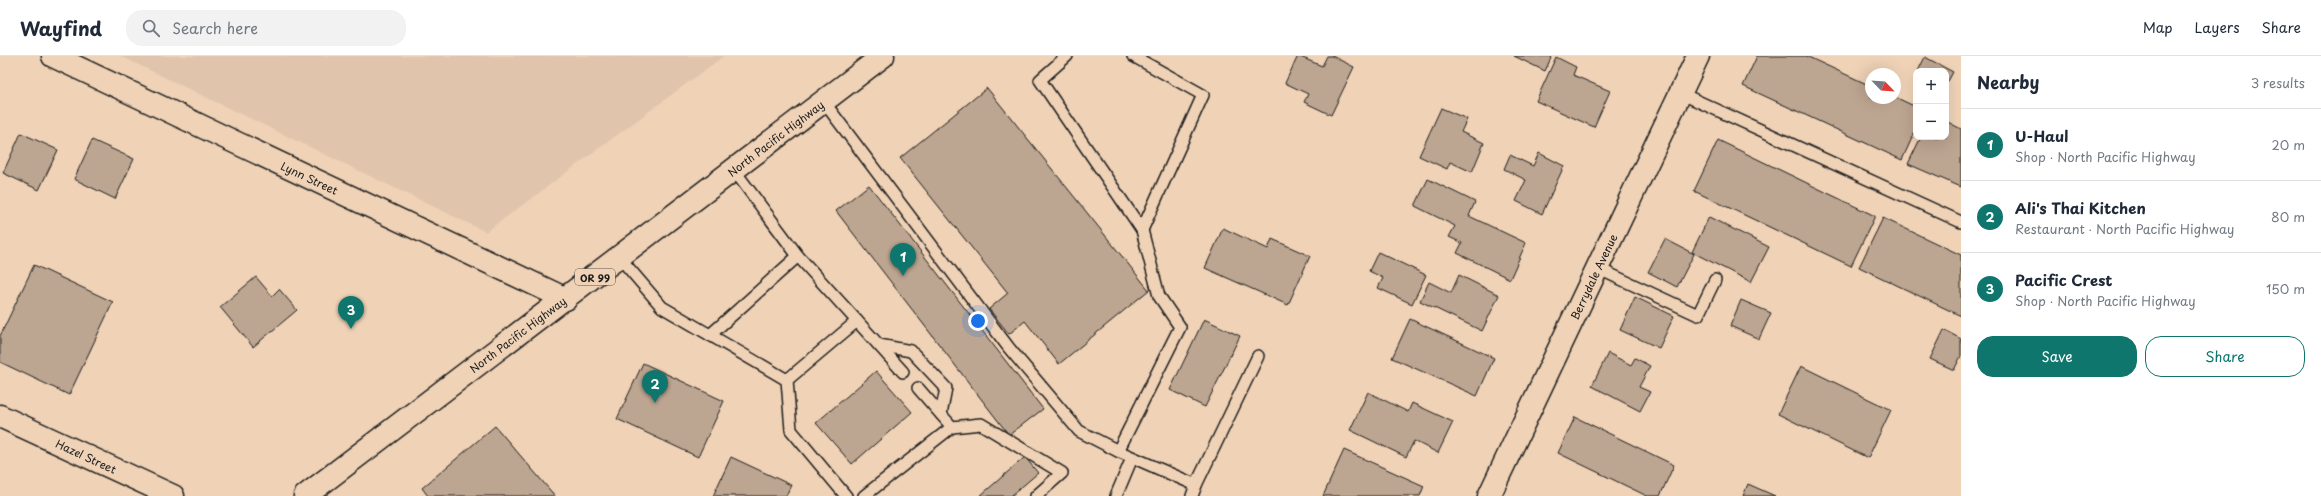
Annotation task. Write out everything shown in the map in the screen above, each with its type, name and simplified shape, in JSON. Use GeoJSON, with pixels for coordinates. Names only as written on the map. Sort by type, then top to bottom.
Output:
{"type":"FeatureCollection","features":[{"type":"Feature","properties":{"kind":"street","name":"Lynn Street"},"geometry":{"type":"LineString","coordinates":[[53,56],[566,299]]}},
{"type":"Feature","properties":{"kind":"street","name":"North Pacific Highway"},"geometry":{"type":"LineString","coordinates":[[305,496],[620,258],[883,56]]}},
{"type":"Feature","properties":{"kind":"street","name":"Berrydale Avenue"},"geometry":{"type":"LineString","coordinates":[[1489,496],[1698,56]]}},
{"type":"Feature","properties":{"kind":"street","name":"Hazel Street"},"geometry":{"type":"LineString","coordinates":[[0,416],[172,496]]}},
{"type":"Feature","properties":{"kind":"lane"},"geometry":{"type":"LineString","coordinates":[[1067,56],[1040,80],[1142,230],[1159,296],[1180,327],[1118,451]]}},
{"type":"Feature","properties":{"kind":"lane"},"geometry":{"type":"LineString","coordinates":[[1133,56],[1204,94],[1142,230]]}},
{"type":"Feature","properties":{"kind":"lane"},"geometry":{"type":"LineString","coordinates":[[1680,93],[1961,222]]}},
{"type":"Feature","properties":{"kind":"lane"},"geometry":{"type":"LineString","coordinates":[[824,102],[1024,366],[1079,431],[1132,458],[1196,485]]}},
{"type":"Feature","properties":{"kind":"lane"},"geometry":{"type":"LineString","coordinates":[[734,170],[798,256],[903,372]]}},
{"type":"Feature","properties":{"kind":"lane"},"geometry":{"type":"LineString","coordinates":[[710,335],[798,256]]}},
{"type":"Feature","properties":{"kind":"lane"},"geometry":{"type":"LineString","coordinates":[[620,258],[662,307],[787,380]]}},
{"type":"Feature","properties":{"kind":"lane"},"geometry":{"type":"LineString","coordinates":[[1597,268],[1698,315],[1715,280]]}},
{"type":"Feature","properties":{"kind":"lane"},"geometry":{"type":"LineString","coordinates":[[787,380],[857,321]]}},
{"type":"Feature","properties":{"kind":"lane"},"geometry":{"type":"LineString","coordinates":[[879,345],[911,351],[946,388],[941,414]]}},
{"type":"Feature","properties":{"kind":"lane"},"geometry":{"type":"LineString","coordinates":[[1192,496],[1258,356]]}},
{"type":"Feature","properties":{"kind":"lane"},"geometry":{"type":"LineString","coordinates":[[787,380],[791,430],[846,496]]}},
{"type":"Feature","properties":{"kind":"lane"},"geometry":{"type":"LineString","coordinates":[[918,388],[952,427]]}},
{"type":"Feature","properties":{"kind":"lane"},"geometry":{"type":"LineString","coordinates":[[864,496],[952,427],[982,424],[1062,474],[1036,496]]}},
{"type":"Feature","properties":{"kind":"lane"},"geometry":{"type":"LineString","coordinates":[[1116,496],[1132,458]]}},
{"type":"Feature","properties":{"kind":"shaded area"},"geometry":{"type":"Polygon","coordinates":[[[120,56],[724,56],[486,232],[120,56]]]}},
{"type":"Feature","properties":{"kind":"building"},"geometry":{"type":"Polygon","coordinates":[[[1298,56],[1322,66],[1327,56],[1332,56],[1354,67],[1331,115],[1304,102],[1308,94],[1285,83],[1298,56]]]}},
{"type":"Feature","properties":{"kind":"building"},"geometry":{"type":"Polygon","coordinates":[[[1514,56],[1552,56],[1545,71],[1514,56]]]}},
{"type":"Feature","properties":{"kind":"building"},"geometry":{"type":"Polygon","coordinates":[[[1757,56],[1806,56],[1865,83],[1865,104],[1901,104],[1901,100],[1913,106],[1913,136],[1902,160],[1743,86],[1757,56]]]}},
{"type":"Feature","properties":{"kind":"building"},"geometry":{"type":"Polygon","coordinates":[[[1556,57],[1576,67],[1573,75],[1610,91],[1594,127],[1536,101],[1556,57]]]}},
{"type":"Feature","properties":{"kind":"building"},"geometry":{"type":"Polygon","coordinates":[[[1925,57],[1946,68],[1920,68],[1925,57]]]}},
{"type":"Feature","properties":{"kind":"building"},"geometry":{"type":"Polygon","coordinates":[[[1949,70],[1953,72],[1949,79],[1949,70]]]}},
{"type":"Feature","properties":{"kind":"building"},"geometry":{"type":"Polygon","coordinates":[[[987,88],[1149,290],[1059,364],[1025,321],[1009,334],[989,309],[1008,293],[900,158],[987,88]]]}},
{"type":"Feature","properties":{"kind":"building"},"geometry":{"type":"Polygon","coordinates":[[[1441,108],[1467,119],[1461,132],[1484,143],[1472,172],[1450,162],[1447,169],[1419,156],[1441,108]]]}},
{"type":"Feature","properties":{"kind":"building"},"geometry":{"type":"Polygon","coordinates":[[[1949,123],[1961,129],[1961,187],[1908,164],[1920,140],[1949,140],[1949,123]]]}},
{"type":"Feature","properties":{"kind":"building"},"geometry":{"type":"Polygon","coordinates":[[[21,133],[58,150],[39,190],[3,173],[21,133]]]}},
{"type":"Feature","properties":{"kind":"building"},"geometry":{"type":"Polygon","coordinates":[[[92,140],[134,159],[115,199],[74,179],[92,140]]]}},
{"type":"Feature","properties":{"kind":"building"},"geometry":{"type":"Polygon","coordinates":[[[1718,140],[1875,216],[1851,266],[1694,191],[1718,140]]]}},
{"type":"Feature","properties":{"kind":"building"},"geometry":{"type":"Polygon","coordinates":[[[1539,153],[1564,166],[1542,214],[1516,201],[1526,180],[1504,169],[1510,155],[1533,166],[1539,153]]]}},
{"type":"Feature","properties":{"kind":"building"},"geometry":{"type":"Polygon","coordinates":[[[1428,179],[1475,202],[1469,216],[1526,243],[1510,279],[1457,253],[1462,243],[1449,237],[1455,226],[1415,206],[1428,179]]]}},
{"type":"Feature","properties":{"kind":"building"},"geometry":{"type":"Polygon","coordinates":[[[869,185],[1043,409],[1009,435],[836,211],[869,185]]]}},
{"type":"Feature","properties":{"kind":"building"},"geometry":{"type":"Polygon","coordinates":[[[1709,217],[1769,247],[1751,282],[1692,252],[1709,217]]]}},
{"type":"Feature","properties":{"kind":"building"},"geometry":{"type":"Polygon","coordinates":[[[1883,218],[1961,255],[1961,316],[1859,267],[1883,218]]]}},
{"type":"Feature","properties":{"kind":"building"},"geometry":{"type":"Polygon","coordinates":[[[1223,228],[1268,249],[1272,239],[1310,256],[1288,305],[1205,268],[1223,228]]]}},
{"type":"Feature","properties":{"kind":"building"},"geometry":{"type":"Polygon","coordinates":[[[1665,239],[1694,254],[1677,287],[1648,272],[1665,239]]]}},
{"type":"Feature","properties":{"kind":"building"},"geometry":{"type":"Polygon","coordinates":[[[1378,252],[1426,275],[1412,304],[1378,288],[1383,278],[1369,271],[1378,252]]]}},
{"type":"Feature","properties":{"kind":"building"},"geometry":{"type":"Polygon","coordinates":[[[34,265],[113,302],[69,395],[0,362],[0,336],[34,265]]]}},
{"type":"Feature","properties":{"kind":"building"},"geometry":{"type":"Polygon","coordinates":[[[1459,275],[1499,295],[1482,331],[1420,301],[1429,282],[1451,293],[1459,275]]]}},
{"type":"Feature","properties":{"kind":"building"},"geometry":{"type":"Polygon","coordinates":[[[256,277],[272,296],[279,289],[297,310],[253,347],[220,307],[256,277]]]}},
{"type":"Feature","properties":{"kind":"building"},"geometry":{"type":"Polygon","coordinates":[[[1635,297],[1674,316],[1659,348],[1620,330],[1635,297]]]}},
{"type":"Feature","properties":{"kind":"building"},"geometry":{"type":"Polygon","coordinates":[[[1741,300],[1771,313],[1759,339],[1730,326],[1741,300]]]}},
{"type":"Feature","properties":{"kind":"building"},"geometry":{"type":"Polygon","coordinates":[[[1204,319],[1240,336],[1205,407],[1170,390],[1204,319]]]}},
{"type":"Feature","properties":{"kind":"building"},"geometry":{"type":"Polygon","coordinates":[[[1410,319],[1494,358],[1477,396],[1392,358],[1410,319]]]}},
{"type":"Feature","properties":{"kind":"building"},"geometry":{"type":"Polygon","coordinates":[[[1944,330],[1961,339],[1961,356],[1954,370],[1930,359],[1944,330]]]}},
{"type":"Feature","properties":{"kind":"building"},"geometry":{"type":"Polygon","coordinates":[[[1608,353],[1631,365],[1635,358],[1650,366],[1639,387],[1650,392],[1640,411],[1592,386],[1608,353]]]}},
{"type":"Feature","properties":{"kind":"building"},"geometry":{"type":"Polygon","coordinates":[[[643,363],[724,401],[698,457],[617,419],[643,363]]]}},
{"type":"Feature","properties":{"kind":"building"},"geometry":{"type":"Polygon","coordinates":[[[1801,366],[1891,410],[1868,458],[1778,414],[1801,366]]]}},
{"type":"Feature","properties":{"kind":"building"},"geometry":{"type":"Polygon","coordinates":[[[876,371],[912,412],[852,464],[816,423],[876,371]]]}},
{"type":"Feature","properties":{"kind":"building"},"geometry":{"type":"Polygon","coordinates":[[[1368,392],[1408,412],[1412,403],[1453,422],[1438,453],[1414,441],[1406,457],[1350,430],[1368,392]]]}},
{"type":"Feature","properties":{"kind":"building"},"geometry":{"type":"Polygon","coordinates":[[[1575,417],[1674,465],[1660,496],[1647,496],[1558,453],[1575,417]]]}},
{"type":"Feature","properties":{"kind":"building"},"geometry":{"type":"Polygon","coordinates":[[[495,426],[555,496],[428,496],[422,488],[495,426]]]}},
{"type":"Feature","properties":{"kind":"building"},"geometry":{"type":"Polygon","coordinates":[[[1344,450],[1424,486],[1420,496],[1323,496],[1344,450]]]}},
{"type":"Feature","properties":{"kind":"building"},"geometry":{"type":"Polygon","coordinates":[[[731,457],[791,485],[786,496],[713,496],[731,457]]]}},
{"type":"Feature","properties":{"kind":"building"},"geometry":{"type":"Polygon","coordinates":[[[1025,457],[1038,473],[1011,496],[980,496],[1025,457]]]}},
{"type":"Feature","properties":{"kind":"building"},"geometry":{"type":"Polygon","coordinates":[[[1748,484],[1775,496],[1743,496],[1748,484]]]}},
{"type":"Feature","properties":{"kind":"place","name":"U-Haul"},"geometry":{"type":"Point","coordinates":[903,276]}},
{"type":"Feature","properties":{"kind":"place","name":"Pacific Crest"},"geometry":{"type":"Point","coordinates":[351,329]}},
{"type":"Feature","properties":{"kind":"place","name":"Ali's Thai Kitchen"},"geometry":{"type":"Point","coordinates":[655,403]}}]}
